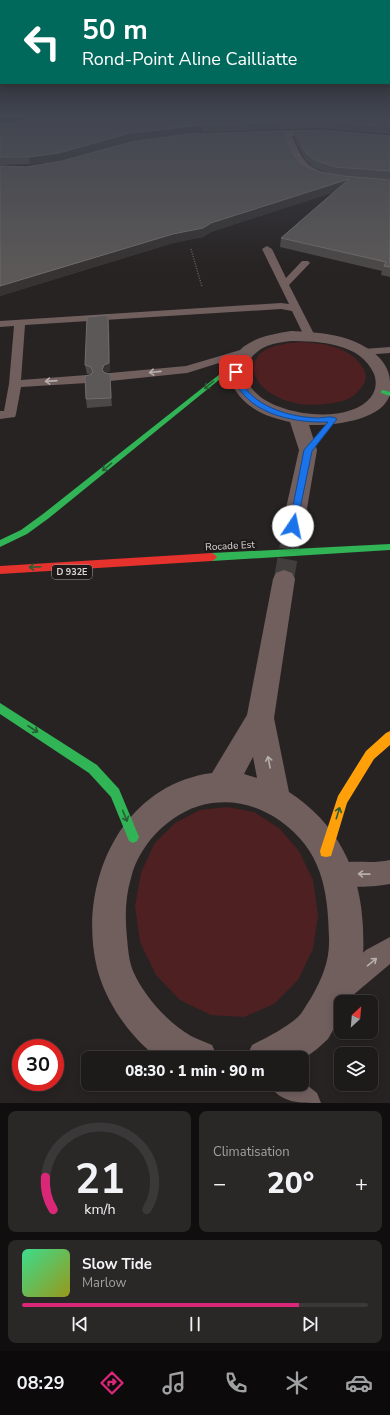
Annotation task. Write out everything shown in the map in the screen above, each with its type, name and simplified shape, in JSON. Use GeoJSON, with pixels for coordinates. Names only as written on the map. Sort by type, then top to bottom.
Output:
{"type":"FeatureCollection","features":[{"type":"Feature","properties":{"kind":"main road"},"geometry":{"type":"LineString","coordinates":[[0,544],[24,532],[46,516],[243,356]]}},
{"type":"Feature","properties":{"kind":"main road","name":"Rocade Est"},"geometry":{"type":"LineString","coordinates":[[0,570],[390,547]]}},
{"type":"Feature","properties":{"kind":"main road","name":"Rocade Est"},"geometry":{"type":"LineString","coordinates":[[30,578],[144,561]]}},
{"type":"Feature","properties":{"kind":"main road"},"geometry":{"type":"LineString","coordinates":[[0,708],[93,769],[115,793],[133,837]]}},
{"type":"Feature","properties":{"kind":"main road"},"geometry":{"type":"LineString","coordinates":[[332,862],[342,800],[370,754],[390,737]]}},
{"type":"Feature","properties":{"kind":"street"},"geometry":{"type":"LineString","coordinates":[[302,165],[317,174],[332,177]]}},
{"type":"Feature","properties":{"kind":"street"},"geometry":{"type":"LineString","coordinates":[[291,336],[309,336],[338,341],[363,352],[378,364],[384,378],[386,393],[366,410],[351,416],[334,419],[316,420],[298,418],[278,413],[260,405],[247,394],[239,383],[236,372],[243,356],[259,344],[274,339],[291,336]]}},
{"type":"Feature","properties":{"kind":"street"},"geometry":{"type":"LineString","coordinates":[[293,526],[308,450],[298,418]]}},
{"type":"Feature","properties":{"kind":"street"},"geometry":{"type":"LineString","coordinates":[[308,450],[334,419]]}},
{"type":"Feature","properties":{"kind":"street"},"geometry":{"type":"LineString","coordinates":[[221,786],[260,718],[284,579]]}},
{"type":"Feature","properties":{"kind":"street"},"geometry":{"type":"LineString","coordinates":[[260,718],[276,800]]}},
{"type":"Feature","properties":{"kind":"street"},"geometry":{"type":"LineString","coordinates":[[182,1051],[156,1033],[132,1005],[116,970],[109,934],[110,898],[118,865],[133,837],[151,815],[173,800],[196,790],[221,786],[258,792],[276,800],[295,814],[312,830],[332,862],[346,913],[346,954],[334,994],[315,1026],[287,1049],[282,1051]]}},
{"type":"Feature","properties":{"kind":"lane"},"geometry":{"type":"LineString","coordinates":[[267,249],[309,336]]}},
{"type":"Feature","properties":{"kind":"lane"},"geometry":{"type":"LineString","coordinates":[[284,285],[305,263]]}},
{"type":"Feature","properties":{"kind":"lane"},"geometry":{"type":"LineString","coordinates":[[0,324],[281,306],[296,309]]}},
{"type":"Feature","properties":{"kind":"lane"},"geometry":{"type":"LineString","coordinates":[[0,415],[10,414],[15,384],[20,322]]}},
{"type":"Feature","properties":{"kind":"lane"},"geometry":{"type":"LineString","coordinates":[[363,352],[390,350]]}},
{"type":"Feature","properties":{"kind":"lane"},"geometry":{"type":"LineString","coordinates":[[110,377],[187,369],[243,356]]}},
{"type":"Feature","properties":{"kind":"lane"},"geometry":{"type":"LineString","coordinates":[[15,384],[86,379]]}},
{"type":"Feature","properties":{"kind":"lane"},"geometry":{"type":"LineString","coordinates":[[332,862],[381,874],[390,872]]}},
{"type":"Feature","properties":{"kind":"lane"},"geometry":{"type":"LineString","coordinates":[[334,994],[375,959],[390,950]]}},
{"type":"Feature","properties":{"kind":"lane"},"geometry":{"type":"LineString","coordinates":[[292,1091],[307,1103]]}},
{"type":"Feature","properties":{"kind":"path"},"geometry":{"type":"LineString","coordinates":[[191,249],[202,286]]}},
{"type":"Feature","properties":{"kind":"shaded area"},"geometry":{"type":"Polygon","coordinates":[[[299,342],[317,343],[335,347],[351,355],[363,368],[366,376],[364,383],[357,393],[348,399],[333,403],[306,405],[297,404],[280,398],[265,389],[256,377],[254,371],[254,365],[261,353],[269,348],[299,342]]]}},
{"type":"Feature","properties":{"kind":"shaded area"},"geometry":{"type":"Polygon","coordinates":[[[227,807],[254,812],[279,828],[299,851],[313,880],[318,915],[313,949],[298,980],[274,1004],[244,1017],[211,1015],[180,1000],[156,975],[140,942],[135,906],[141,873],[154,844],[175,823],[200,810],[227,807]]]}},
{"type":"Feature","properties":{"kind":"building"},"geometry":{"type":"Polygon","coordinates":[[[35,165],[304,165],[319,172],[390,180],[390,267],[384,266],[386,262],[281,238],[349,179],[211,223],[203,228],[173,234],[0,286],[0,166],[26,167],[35,165]]]}},
{"type":"Feature","properties":{"kind":"building"},"geometry":{"type":"Polygon","coordinates":[[[331,165],[390,165],[390,171],[331,165]]]}},
{"type":"Feature","properties":{"kind":"building"},"geometry":{"type":"Polygon","coordinates":[[[108,315],[109,363],[104,365],[102,370],[105,373],[110,374],[111,398],[86,399],[85,376],[90,375],[93,372],[91,367],[85,365],[87,317],[108,315]]]}},
{"type":"Feature","properties":{"kind":"tunnel"},"geometry":{"type":"LineString","coordinates":[[284,579],[293,526]]}},
{"type":"Feature","properties":{"kind":"traffic: fast"},"geometry":{"type":"LineString","coordinates":[[0,544],[24,532],[46,516],[239,361]]}},
{"type":"Feature","properties":{"kind":"traffic: fast"},"geometry":{"type":"LineString","coordinates":[[383,392],[390,394]]}},
{"type":"Feature","properties":{"kind":"traffic: fast"},"geometry":{"type":"LineString","coordinates":[[212,557],[390,547]]}},
{"type":"Feature","properties":{"kind":"traffic: fast"},"geometry":{"type":"LineString","coordinates":[[0,708],[93,769],[115,793],[133,837]]}},
{"type":"Feature","properties":{"kind":"traffic: slow"},"geometry":{"type":"LineString","coordinates":[[326,851],[342,800],[370,755],[390,737]]}},
{"type":"Feature","properties":{"kind":"traffic: jam"},"geometry":{"type":"LineString","coordinates":[[0,570],[212,557]]}},
{"type":"Feature","properties":{"kind":"route"},"geometry":{"type":"LineString","coordinates":[[236,372],[239,383],[247,394],[260,405],[278,413],[298,418],[316,420],[334,419],[308,450],[293,526]]}}]}
